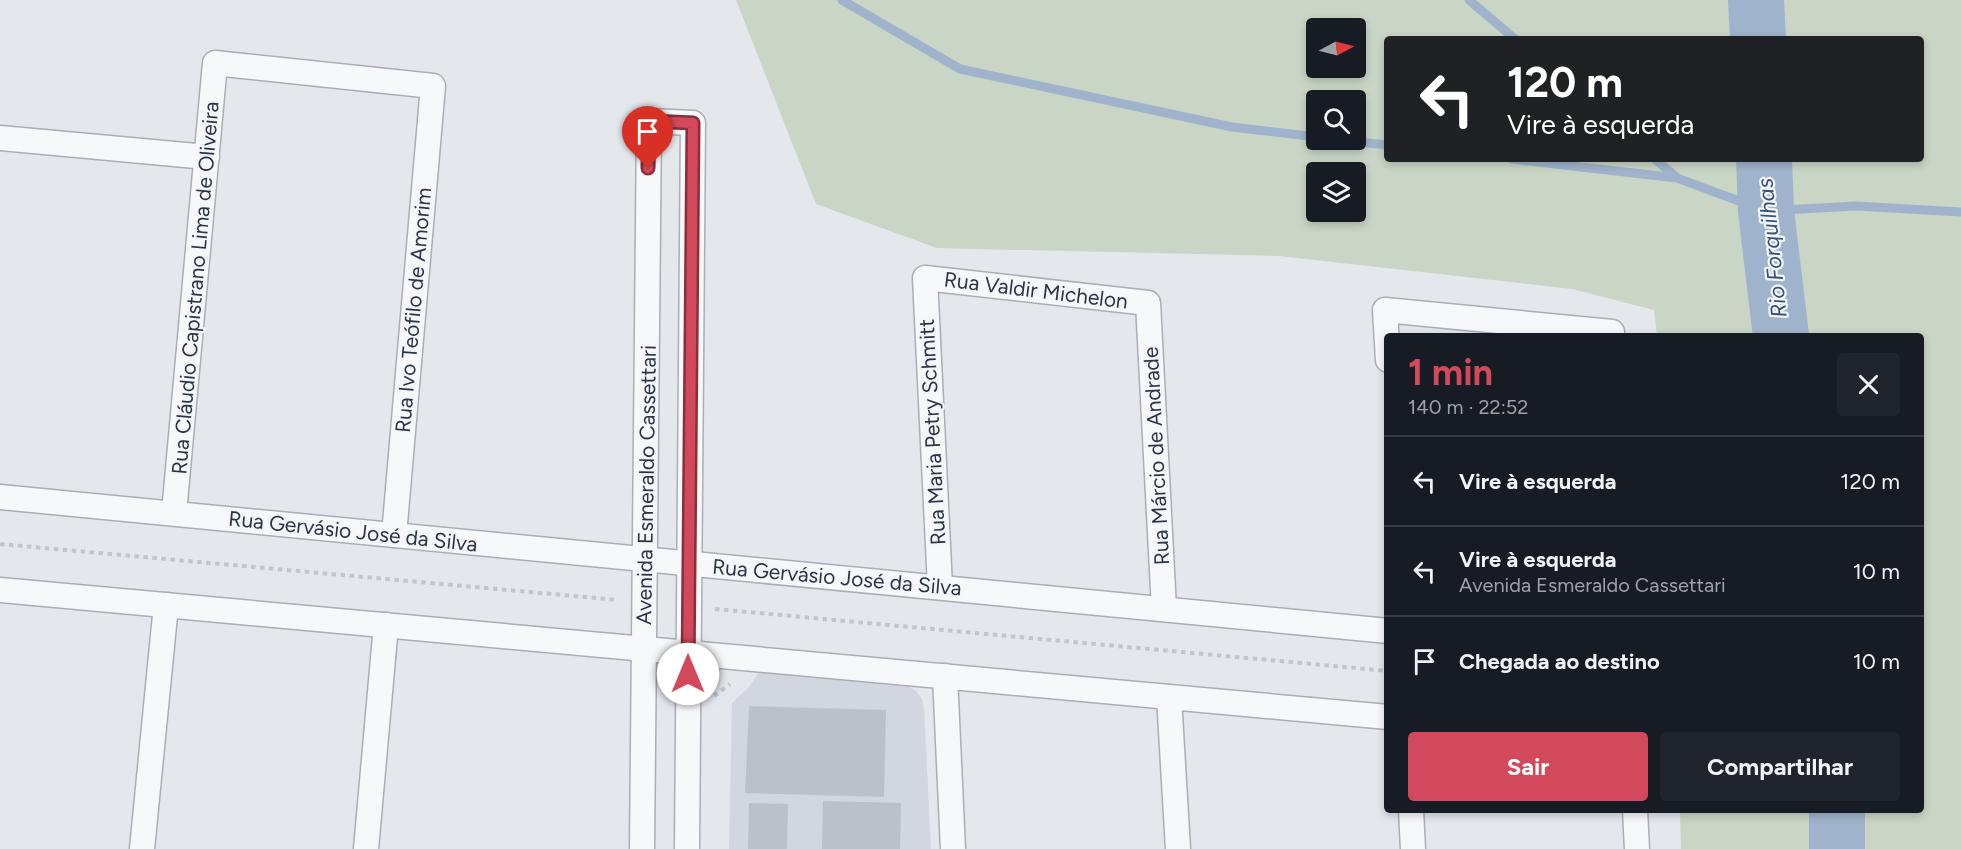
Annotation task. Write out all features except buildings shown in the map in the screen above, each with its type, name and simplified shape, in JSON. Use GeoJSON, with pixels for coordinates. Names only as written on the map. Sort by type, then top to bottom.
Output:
{"type":"FeatureCollection","features":[{"type":"Feature","properties":{"kind":"street","name":"Rua Ivo Teófilo de Amorim"},"geometry":{"type":"LineString","coordinates":[[216,63],[433,86],[394,535]]}},
{"type":"Feature","properties":{"kind":"street","name":"Rua Cláudio Capistrano Lima de Oliveira"},"geometry":{"type":"LineString","coordinates":[[174,513],[216,63]]}},
{"type":"Feature","properties":{"kind":"street","name":"Avenida Esmeraldo Cassettari"},"geometry":{"type":"LineString","coordinates":[[642,849],[649,121],[693,123],[687,849]]}},
{"type":"Feature","properties":{"kind":"street"},"geometry":{"type":"LineString","coordinates":[[0,138],[207,157]]}},
{"type":"Feature","properties":{"kind":"street","name":"Rua Valdir Michelon"},"geometry":{"type":"LineString","coordinates":[[925,278],[1148,303]]}},
{"type":"Feature","properties":{"kind":"street","name":"Rua Maria Petry Schmitt"},"geometry":{"type":"LineString","coordinates":[[925,278],[940,587]]}},
{"type":"Feature","properties":{"kind":"street","name":"Rua Márcio de Andrade"},"geometry":{"type":"LineString","coordinates":[[1148,303],[1164,609]]}},
{"type":"Feature","properties":{"kind":"street"},"geometry":{"type":"LineString","coordinates":[[1386,333],[1385,310],[1603,333]]}},
{"type":"Feature","properties":{"kind":"street","name":"Rua Gervásio José da Silva"},"geometry":{"type":"LineString","coordinates":[[0,497],[1384,631]]}},
{"type":"Feature","properties":{"kind":"street"},"geometry":{"type":"LineString","coordinates":[[0,590],[1384,717]]}},
{"type":"Feature","properties":{"kind":"street"},"geometry":{"type":"LineString","coordinates":[[142,849],[166,605]]}},
{"type":"Feature","properties":{"kind":"street"},"geometry":{"type":"LineString","coordinates":[[366,849],[386,625]]}},
{"type":"Feature","properties":{"kind":"street"},"geometry":{"type":"LineString","coordinates":[[945,676],[953,849]]}},
{"type":"Feature","properties":{"kind":"street"},"geometry":{"type":"LineString","coordinates":[[1169,697],[1178,849]]}},
{"type":"Feature","properties":{"kind":"street"},"geometry":{"type":"LineString","coordinates":[[1411,813],[1413,849]]}},
{"type":"Feature","properties":{"kind":"street"},"geometry":{"type":"LineString","coordinates":[[1635,813],[1637,849]]}},
{"type":"Feature","properties":{"kind":"path"},"geometry":{"type":"LineString","coordinates":[[688,703],[704,701],[729,685],[738,672],[742,658]]}},
{"type":"Feature","properties":{"kind":"shaded area"},"geometry":{"type":"Polygon","coordinates":[[[760,671],[908,686],[916,691],[922,699],[924,708],[931,849],[729,849],[732,703],[749,687],[760,671]]]}},
{"type":"Feature","properties":{"kind":"green space"},"geometry":{"type":"Polygon","coordinates":[[[736,0],[1961,0],[1961,849],[1681,849],[1680,813],[1924,813],[1924,333],[1657,333],[1654,310],[1572,289],[1279,256],[937,248],[816,204],[736,0]]]}},
{"type":"Feature","properties":{"kind":"waterway"},"geometry":{"type":"LineString","coordinates":[[842,0],[960,69],[1232,127],[1306,136]]}},
{"type":"Feature","properties":{"kind":"waterway"},"geometry":{"type":"LineString","coordinates":[[1469,0],[1511,36]]}},
{"type":"Feature","properties":{"kind":"waterway","name":"Rio Forquilhas"},"geometry":{"type":"LineString","coordinates":[[1756,0],[1758,36]]}},
{"type":"Feature","properties":{"kind":"waterway"},"geometry":{"type":"LineString","coordinates":[[1366,143],[1384,145]]}},
{"type":"Feature","properties":{"kind":"waterway"},"geometry":{"type":"LineString","coordinates":[[1537,162],[1677,178],[1766,211],[1856,206],[1961,212]]}},
{"type":"Feature","properties":{"kind":"waterway"},"geometry":{"type":"LineString","coordinates":[[1658,162],[1676,177]]}},
{"type":"Feature","properties":{"kind":"waterway","name":"Rio Forquilhas"},"geometry":{"type":"LineString","coordinates":[[1764,162],[1766,211],[1781,333]]}},
{"type":"Feature","properties":{"kind":"waterway","name":"Rio Forquilhas"},"geometry":{"type":"LineString","coordinates":[[1837,813],[1837,849]]}},
{"type":"Feature","properties":{"kind":"route"},"geometry":{"type":"LineString","coordinates":[[648,168],[649,121],[693,123],[688,674]]}}]}
